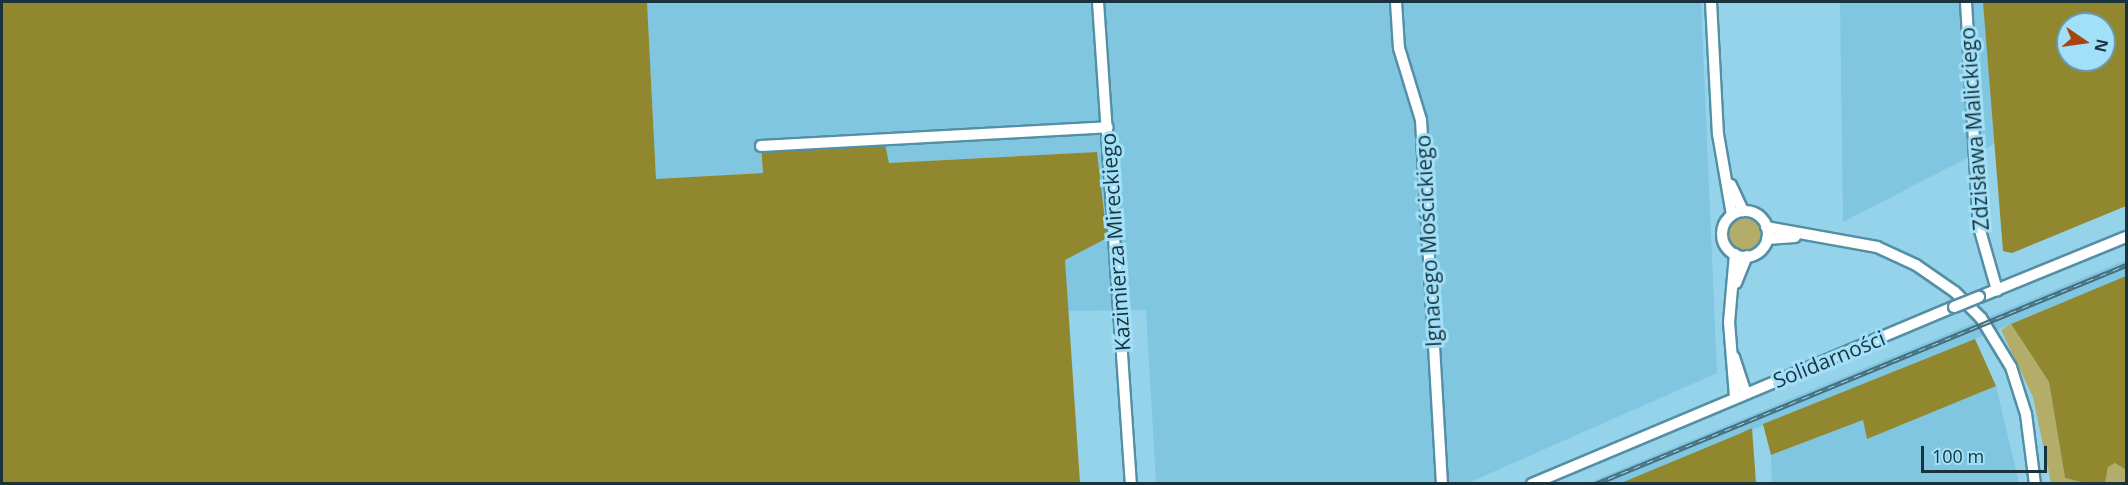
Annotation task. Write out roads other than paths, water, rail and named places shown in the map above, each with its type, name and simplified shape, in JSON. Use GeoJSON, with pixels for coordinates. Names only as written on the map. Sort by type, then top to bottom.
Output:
{"type":"FeatureCollection","features":[{"type":"Feature","properties":{"kind":"street","name":"Kazimierza Mireckiego"},"geometry":{"type":"LineString","coordinates":[[1098,2],[1131,483]]}},
{"type":"Feature","properties":{"kind":"street","name":"Ignacego Mościckiego"},"geometry":{"type":"LineString","coordinates":[[1396,2],[1399,48],[1421,120],[1442,483]]}},
{"type":"Feature","properties":{"kind":"street"},"geometry":{"type":"LineString","coordinates":[[1711,2],[1718,134],[1728,179],[1732,215],[1722,232],[1735,254],[1731,348],[1741,395]]}},
{"type":"Feature","properties":{"kind":"street","name":"Zdzisława Malickiego"},"geometry":{"type":"LineString","coordinates":[[1966,2],[1979,227],[1997,290]]}},
{"type":"Feature","properties":{"kind":"street"},"geometry":{"type":"LineString","coordinates":[[761,146],[1107,127]]}},
{"type":"Feature","properties":{"kind":"street"},"geometry":{"type":"LineString","coordinates":[[1728,179],[1743,211]]}},
{"type":"Feature","properties":{"kind":"street"},"geometry":{"type":"LineString","coordinates":[[1732,215],[1743,211],[1757,215],[1766,227],[1767,239],[1760,251],[1747,256],[1735,254]]}},
{"type":"Feature","properties":{"kind":"street"},"geometry":{"type":"LineString","coordinates":[[1766,227],[1857,242],[1899,256],[1934,276],[1974,310],[1995,338],[2017,382],[2041,483]]}},
{"type":"Feature","properties":{"kind":"street"},"geometry":{"type":"LineString","coordinates":[[1767,239],[1810,236]]}},
{"type":"Feature","properties":{"kind":"street","name":"Solidarności"},"geometry":{"type":"LineString","coordinates":[[1532,483],[2127,237]]}},
{"type":"Feature","properties":{"kind":"street"},"geometry":{"type":"LineString","coordinates":[[1732,291],[1747,256]]}},
{"type":"Feature","properties":{"kind":"street"},"geometry":{"type":"LineString","coordinates":[[2033,453],[2035,483]]}},
{"type":"Feature","properties":{"kind":"railway"},"geometry":{"type":"LineString","coordinates":[[1595,484],[2126,265]]}}]}
